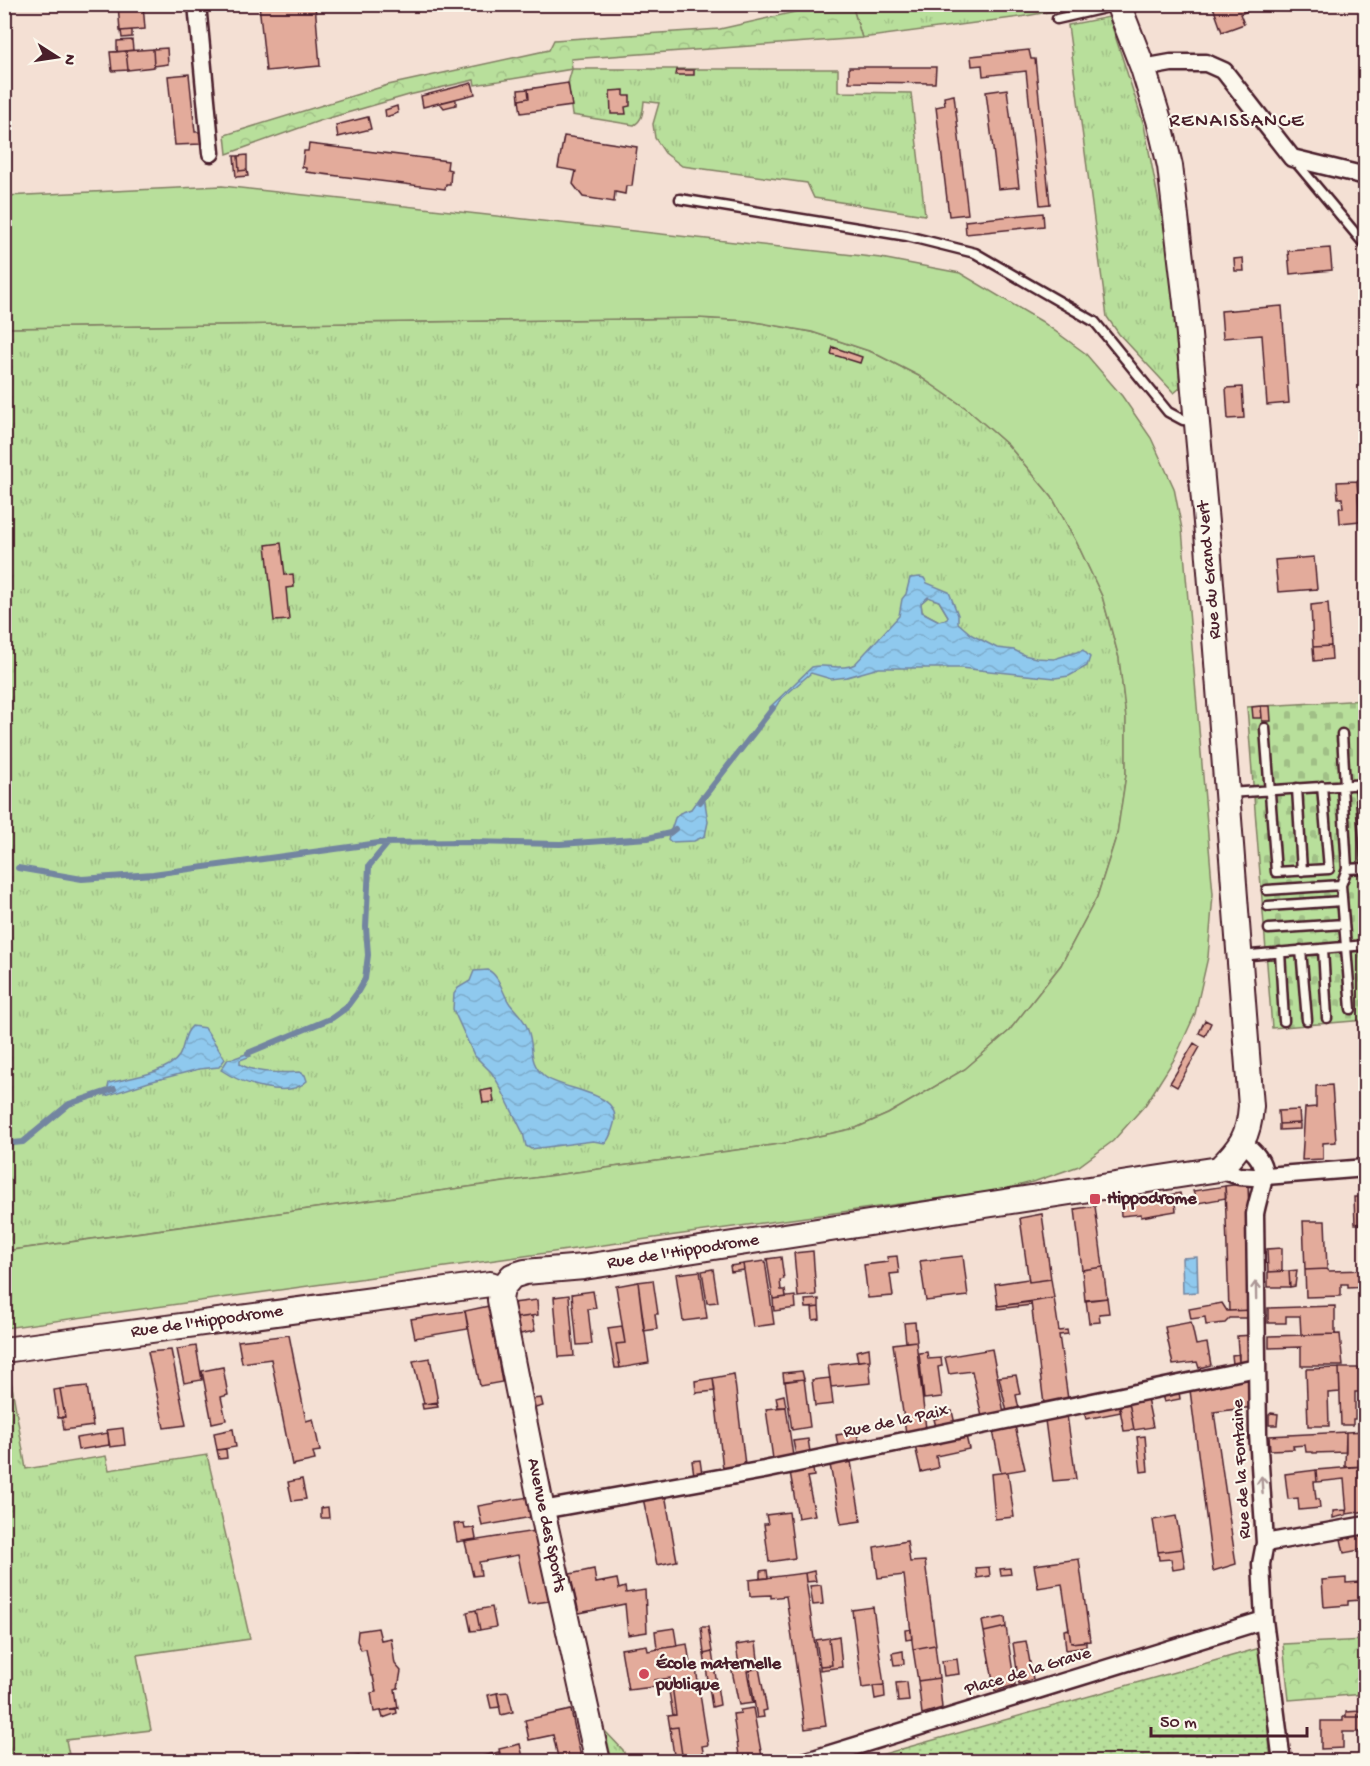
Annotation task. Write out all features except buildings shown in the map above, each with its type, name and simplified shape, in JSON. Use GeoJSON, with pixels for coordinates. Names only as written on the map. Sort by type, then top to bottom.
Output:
{"type":"FeatureCollection","features":[{"type":"Feature","properties":{"kind":"main road","name":"Rue du Grand Vert"},"geometry":{"type":"LineString","coordinates":[[1118,5],[1143,68],[1170,166],[1197,421],[1251,1106],[1250,1125],[1243,1143],[1219,1169]]}},
{"type":"Feature","properties":{"kind":"main road","name":"Rue de l'Hippodrome"},"geometry":{"type":"LineString","coordinates":[[4,1350],[490,1284],[502,1288],[512,1276],[525,1272],[584,1267],[1219,1169]]}},
{"type":"Feature","properties":{"kind":"main road","name":"Avenue des Sports"},"geometry":{"type":"LineString","coordinates":[[502,1288],[500,1300],[542,1510],[598,1761]]}},
{"type":"Feature","properties":{"kind":"street"},"geometry":{"type":"LineString","coordinates":[[197,4],[211,153]]}},
{"type":"Feature","properties":{"kind":"street"},"geometry":{"type":"LineString","coordinates":[[1143,68],[1171,63],[1206,63],[1224,71],[1292,158],[1365,177]]}},
{"type":"Feature","properties":{"kind":"street"},"geometry":{"type":"LineString","coordinates":[[1243,1143],[1257,1153],[1265,1175]]}},
{"type":"Feature","properties":{"kind":"street","name":"Rue de l'Hippodrome"},"geometry":{"type":"LineString","coordinates":[[1219,1169],[1239,1176],[1365,1168]]}},
{"type":"Feature","properties":{"kind":"street","name":"Rue de la Fontaine"},"geometry":{"type":"LineString","coordinates":[[1265,1175],[1255,1214],[1258,1434],[1265,1544],[1261,1564],[1264,1620],[1282,1761]]}},
{"type":"Feature","properties":{"kind":"street","name":"Rue de la Paix"},"geometry":{"type":"LineString","coordinates":[[542,1510],[764,1470],[1257,1368]]}},
{"type":"Feature","properties":{"kind":"street"},"geometry":{"type":"LineString","coordinates":[[1265,1544],[1365,1525]]}},
{"type":"Feature","properties":{"kind":"street","name":"Place de la Grave"},"geometry":{"type":"LineString","coordinates":[[804,1761],[1264,1620]]}},
{"type":"Feature","properties":{"kind":"lane"},"geometry":{"type":"LineString","coordinates":[[1057,19],[1118,5]]}},
{"type":"Feature","properties":{"kind":"lane"},"geometry":{"type":"LineString","coordinates":[[1292,158],[1365,246]]}},
{"type":"Feature","properties":{"kind":"lane"},"geometry":{"type":"LineString","coordinates":[[680,200],[908,236],[975,253],[1095,322],[1168,412],[1183,420],[1197,421]]}},
{"type":"Feature","properties":{"kind":"lane"},"geometry":{"type":"LineString","coordinates":[[1265,728],[1276,872],[1329,869],[1322,786]]}},
{"type":"Feature","properties":{"kind":"lane"},"geometry":{"type":"LineString","coordinates":[[1342,734],[1347,869],[1341,885],[1351,1009]]}},
{"type":"Feature","properties":{"kind":"lane"},"geometry":{"type":"LineString","coordinates":[[1227,793],[1363,784],[1365,863]]}},
{"type":"Feature","properties":{"kind":"lane"},"geometry":{"type":"LineString","coordinates":[[1297,788],[1302,871]]}},
{"type":"Feature","properties":{"kind":"lane"},"geometry":{"type":"LineString","coordinates":[[1347,869],[1365,868]]}},
{"type":"Feature","properties":{"kind":"lane"},"geometry":{"type":"LineString","coordinates":[[1267,890],[1341,885]]}},
{"type":"Feature","properties":{"kind":"lane"},"geometry":{"type":"LineString","coordinates":[[1268,906],[1342,901]]}},
{"type":"Feature","properties":{"kind":"lane"},"geometry":{"type":"LineString","coordinates":[[1269,929],[1344,924]]}},
{"type":"Feature","properties":{"kind":"lane"},"geometry":{"type":"LineString","coordinates":[[1239,956],[1365,945]]}},
{"type":"Feature","properties":{"kind":"lane"},"geometry":{"type":"LineString","coordinates":[[1323,949],[1328,1018]]}},
{"type":"Feature","properties":{"kind":"lane"},"geometry":{"type":"LineString","coordinates":[[1301,950],[1307,1020]]}},
{"type":"Feature","properties":{"kind":"lane"},"geometry":{"type":"LineString","coordinates":[[1280,952],[1284,1021]]}},
{"type":"Feature","properties":{"kind":"green space"},"geometry":{"type":"Polygon","coordinates":[[[830,4],[852,5],[862,38],[571,59],[572,69],[475,85],[474,80],[409,95],[319,121],[227,154],[225,135],[388,85],[549,50],[554,40],[720,29],[830,4]]]}},
{"type":"Feature","properties":{"kind":"green space"},"geometry":{"type":"Polygon","coordinates":[[[852,5],[1088,5],[1020,17],[862,38],[852,5]]]}},
{"type":"Feature","properties":{"kind":"green space"},"geometry":{"type":"Polygon","coordinates":[[[1109,17],[1144,125],[1170,260],[1180,388],[1174,393],[1119,334],[1107,317],[1068,25],[1109,17]]]}},
{"type":"Feature","properties":{"kind":"green space"},"geometry":{"type":"Polygon","coordinates":[[[572,69],[838,69],[838,92],[911,93],[925,215],[814,198],[807,183],[682,166],[665,153],[655,138],[653,124],[659,103],[644,101],[641,118],[634,125],[572,115],[568,83],[572,69]]]}},
{"type":"Feature","properties":{"kind":"green space"},"geometry":{"type":"Polygon","coordinates":[[[222,186],[881,258],[960,273],[1041,321],[1085,353],[1122,396],[1151,438],[1174,488],[1182,529],[1213,894],[1208,957],[1195,1014],[1175,1058],[1146,1104],[1113,1141],[1079,1166],[1001,1190],[5,1328],[5,1251],[787,1143],[856,1128],[888,1114],[965,1069],[1009,1031],[1061,965],[1097,897],[1117,834],[1126,775],[1126,718],[1119,658],[1102,596],[1077,543],[1052,497],[1008,445],[966,408],[919,376],[872,352],[812,332],[750,321],[698,318],[5,328],[5,196],[222,186]]]}},
{"type":"Feature","properties":{"kind":"green space"},"geometry":{"type":"Polygon","coordinates":[[[698,318],[750,321],[812,332],[872,352],[919,376],[966,408],[1008,445],[1052,497],[1102,596],[1119,658],[1126,718],[1126,775],[1117,834],[1097,897],[1061,965],[1009,1031],[965,1069],[888,1114],[856,1128],[787,1143],[5,1251],[4,328],[698,318]]]}},
{"type":"Feature","properties":{"kind":"green space"},"geometry":{"type":"Polygon","coordinates":[[[928,597],[939,601],[948,616],[947,619],[939,621],[922,612],[921,603],[928,597]]]}},
{"type":"Feature","properties":{"kind":"green space"},"geometry":{"type":"Polygon","coordinates":[[[1365,700],[1365,1020],[1272,1028],[1247,707],[1365,700]]]}},
{"type":"Feature","properties":{"kind":"green space"},"geometry":{"type":"Polygon","coordinates":[[[5,1369],[9,1369],[26,1469],[106,1456],[109,1470],[207,1455],[250,1639],[137,1655],[151,1730],[66,1740],[69,1755],[35,1761],[5,1761],[5,1369]]]}},
{"type":"Feature","properties":{"kind":"green space"},"geometry":{"type":"Polygon","coordinates":[[[1365,1640],[1365,1694],[1289,1700],[1283,1644],[1365,1640]]]}},
{"type":"Feature","properties":{"kind":"green space"},"geometry":{"type":"Polygon","coordinates":[[[1260,1648],[1271,1761],[859,1761],[1260,1648]]]}},
{"type":"Feature","properties":{"kind":"green space"},"geometry":{"type":"Polygon","coordinates":[[[605,1731],[623,1750],[627,1761],[612,1761],[605,1731]]]}},
{"type":"Feature","properties":{"kind":"water"},"geometry":{"type":"Polygon","coordinates":[[[910,578],[924,578],[927,583],[949,592],[958,615],[958,623],[972,635],[997,648],[1014,650],[1036,658],[1054,659],[1083,650],[1090,657],[1087,666],[1069,676],[1055,678],[960,668],[879,668],[831,679],[811,673],[780,700],[775,708],[770,707],[812,667],[845,667],[855,664],[899,616],[902,599],[906,594],[910,578]],[[928,597],[921,603],[922,612],[939,621],[947,619],[948,616],[939,601],[928,597]]]}},
{"type":"Feature","properties":{"kind":"water"},"geometry":{"type":"Polygon","coordinates":[[[701,795],[704,796],[708,822],[705,836],[694,841],[671,842],[668,839],[675,818],[680,813],[691,809],[701,795]]]}},
{"type":"Feature","properties":{"kind":"water"},"geometry":{"type":"Polygon","coordinates":[[[488,970],[498,980],[507,1000],[527,1026],[535,1065],[544,1076],[552,1081],[590,1093],[610,1106],[615,1115],[613,1127],[605,1143],[593,1141],[531,1149],[526,1146],[523,1133],[498,1083],[491,1072],[474,1055],[453,1009],[454,994],[458,988],[470,981],[474,971],[488,970]]]}},
{"type":"Feature","properties":{"kind":"water"},"geometry":{"type":"Polygon","coordinates":[[[192,1026],[205,1028],[225,1059],[219,1067],[199,1069],[106,1096],[109,1083],[157,1071],[174,1062],[192,1026]]]}},
{"type":"Feature","properties":{"kind":"water"},"geometry":{"type":"Polygon","coordinates":[[[248,1053],[251,1056],[240,1060],[240,1064],[261,1071],[300,1072],[305,1075],[307,1081],[299,1087],[276,1089],[240,1080],[221,1070],[228,1059],[248,1053]]]}},
{"type":"Feature","properties":{"kind":"water"},"geometry":{"type":"Polygon","coordinates":[[[1197,1257],[1198,1292],[1183,1293],[1182,1258],[1197,1257]]]}},
{"type":"Feature","properties":{"kind":"waterway"},"geometry":{"type":"LineString","coordinates":[[700,802],[773,708]]}},
{"type":"Feature","properties":{"kind":"waterway"},"geometry":{"type":"LineString","coordinates":[[18,868],[82,879],[153,874],[379,843],[560,844],[648,838],[670,833],[675,829]]}},
{"type":"Feature","properties":{"kind":"waterway"},"geometry":{"type":"LineString","coordinates":[[248,1053],[332,1018],[346,1008],[357,993],[365,979],[368,955],[366,927],[369,866],[388,843]]}},
{"type":"Feature","properties":{"kind":"waterway"},"geometry":{"type":"LineString","coordinates":[[4,1144],[23,1142],[69,1104],[114,1089]]}},
{"type":"Feature","properties":{"kind":"place","name":"Hippodrome"},"geometry":{"type":"Point","coordinates":[1095,1199]}},
{"type":"Feature","properties":{"kind":"place","name":"École maternelle publique"},"geometry":{"type":"Point","coordinates":[644,1674]}},
{"type":"Feature","properties":{"kind":"district","name":"RENAISSANCE"},"geometry":{"type":"Point","coordinates":[1237,122]}}]}
